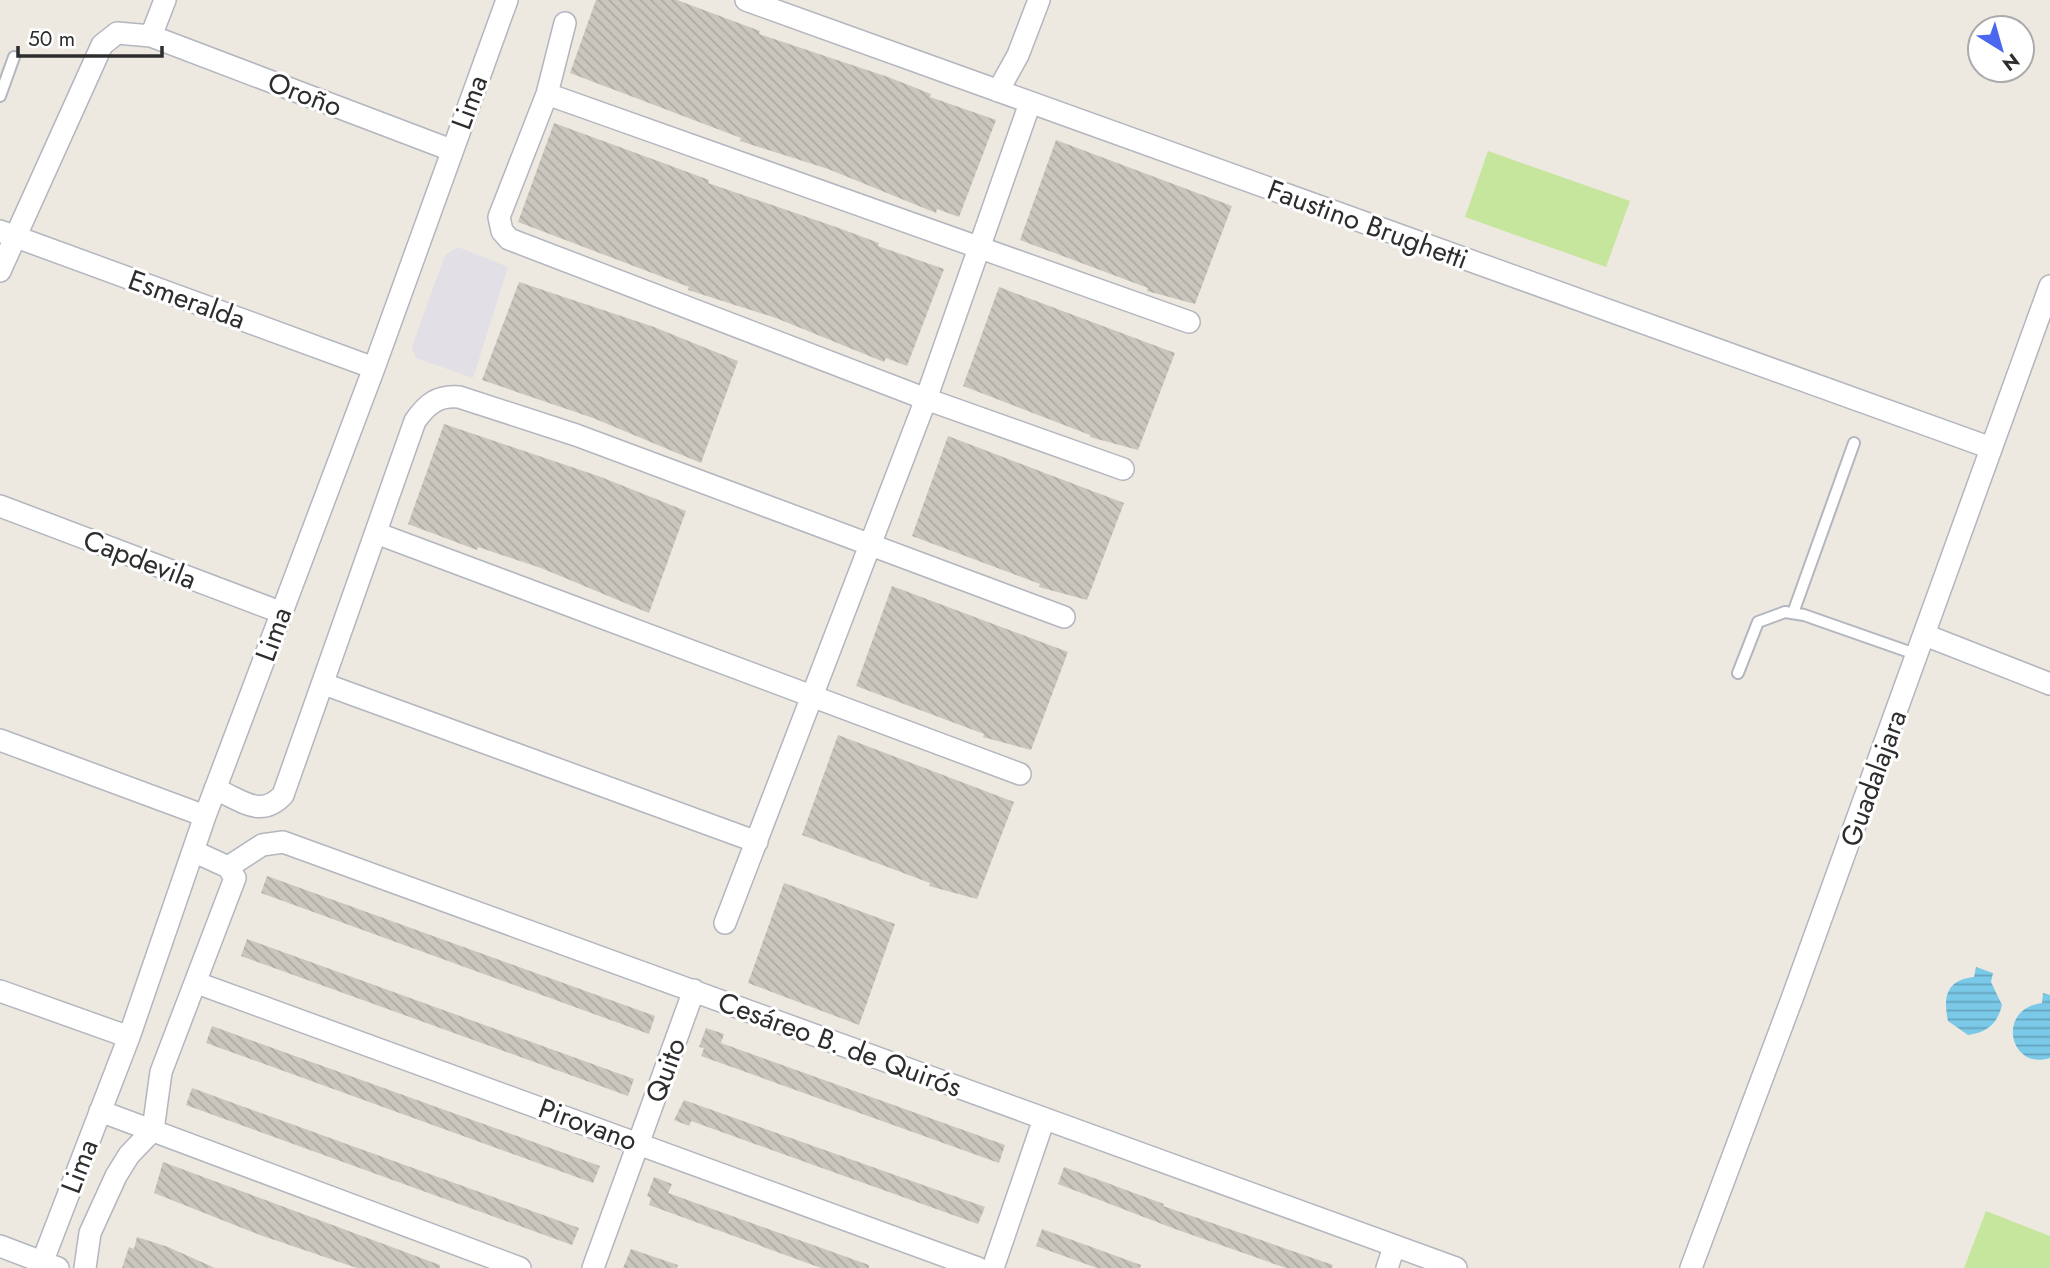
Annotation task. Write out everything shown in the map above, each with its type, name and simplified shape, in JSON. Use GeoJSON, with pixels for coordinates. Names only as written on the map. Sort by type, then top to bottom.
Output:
{"type":"FeatureCollection","features":[{"type":"Feature","properties":{"kind":"street"},"geometry":{"type":"LineString","coordinates":[[151,36],[164,0]]}},
{"type":"Feature","properties":{"kind":"street","name":"Lima"},"geometry":{"type":"LineString","coordinates":[[47,1266],[205,816],[374,368],[507,0]]}},
{"type":"Feature","properties":{"kind":"street","name":"Faustino Brughetti"},"geometry":{"type":"LineString","coordinates":[[746,0],[1991,448]]}},
{"type":"Feature","properties":{"kind":"street"},"geometry":{"type":"LineString","coordinates":[[998,91],[1018,55],[1039,0]]}},
{"type":"Feature","properties":{"kind":"street"},"geometry":{"type":"LineString","coordinates":[[565,23],[547,94],[499,217],[502,231],[509,239],[926,399],[1123,468]]}},
{"type":"Feature","properties":{"kind":"street","name":"Oroño"},"geometry":{"type":"LineString","coordinates":[[7,234],[102,45],[117,33],[151,36],[451,150]]}},
{"type":"Feature","properties":{"kind":"street"},"geometry":{"type":"LineString","coordinates":[[547,94],[1189,322]]}},
{"type":"Feature","properties":{"kind":"street"},"geometry":{"type":"LineString","coordinates":[[725,923],[926,399],[1030,103]]}},
{"type":"Feature","properties":{"kind":"street"},"geometry":{"type":"LineString","coordinates":[[0,271],[7,234]]}},
{"type":"Feature","properties":{"kind":"street","name":"Esmeralda"},"geometry":{"type":"LineString","coordinates":[[7,234],[374,368]]}},
{"type":"Feature","properties":{"kind":"street","name":"Guadalajara"},"geometry":{"type":"LineString","coordinates":[[1691,1268],[1922,645],[2050,286]]}},
{"type":"Feature","properties":{"kind":"street"},"geometry":{"type":"LineString","coordinates":[[215,789],[261,808],[272,807],[284,795],[415,421],[425,406],[443,396],[459,397],[576,435],[1064,617]]}},
{"type":"Feature","properties":{"kind":"street","name":"Capdevila"},"geometry":{"type":"LineString","coordinates":[[0,506],[280,612]]}},
{"type":"Feature","properties":{"kind":"street"},"geometry":{"type":"LineString","coordinates":[[376,533],[1020,774]]}},
{"type":"Feature","properties":{"kind":"street"},"geometry":{"type":"LineString","coordinates":[[1922,645],[2050,684]]}},
{"type":"Feature","properties":{"kind":"street"},"geometry":{"type":"LineString","coordinates":[[324,684],[757,842]]}},
{"type":"Feature","properties":{"kind":"street"},"geometry":{"type":"LineString","coordinates":[[0,740],[205,816]]}},
{"type":"Feature","properties":{"kind":"street","name":"Cesáreo B. de Quirós"},"geometry":{"type":"LineString","coordinates":[[228,867],[261,845],[283,842],[1456,1268]]}},
{"type":"Feature","properties":{"kind":"street"},"geometry":{"type":"LineString","coordinates":[[85,1268],[90,1233],[116,1177],[129,1156],[153,1130],[161,1072],[235,878],[228,867],[193,850]]}},
{"type":"Feature","properties":{"kind":"street","name":"Pirovano"},"geometry":{"type":"LineString","coordinates":[[197,983],[640,1142],[978,1268]]}},
{"type":"Feature","properties":{"kind":"street"},"geometry":{"type":"LineString","coordinates":[[0,990],[129,1037]]}},
{"type":"Feature","properties":{"kind":"street","name":"Quito"},"geometry":{"type":"LineString","coordinates":[[593,1268],[694,990]]}},
{"type":"Feature","properties":{"kind":"street"},"geometry":{"type":"LineString","coordinates":[[100,1111],[520,1268]]}},
{"type":"Feature","properties":{"kind":"street"},"geometry":{"type":"LineString","coordinates":[[993,1268],[1044,1119]]}},
{"type":"Feature","properties":{"kind":"street"},"geometry":{"type":"LineString","coordinates":[[0,1246],[47,1266]]}},
{"type":"Feature","properties":{"kind":"street"},"geometry":{"type":"LineString","coordinates":[[1387,1268],[1394,1247]]}},
{"type":"Feature","properties":{"kind":"lane"},"geometry":{"type":"LineString","coordinates":[[0,96],[14,57]]}},
{"type":"Feature","properties":{"kind":"lane"},"geometry":{"type":"LineString","coordinates":[[1793,613],[1854,443]]}},
{"type":"Feature","properties":{"kind":"lane"},"geometry":{"type":"LineString","coordinates":[[1738,673],[1758,622],[1785,612],[1922,645]]}},
{"type":"Feature","properties":{"kind":"shaded area"},"geometry":{"type":"Polygon","coordinates":[[[458,247],[508,267],[473,378],[416,358],[412,347],[445,255],[458,247]]]}},
{"type":"Feature","properties":{"kind":"green space"},"geometry":{"type":"Polygon","coordinates":[[[1488,151],[1630,201],[1606,267],[1465,217],[1488,151]]]}},
{"type":"Feature","properties":{"kind":"green space"},"geometry":{"type":"Polygon","coordinates":[[[1986,1211],[2050,1236],[2050,1268],[1964,1268],[1986,1211]]]}},
{"type":"Feature","properties":{"kind":"water"},"geometry":{"type":"Polygon","coordinates":[[[1976,967],[1993,973],[1991,982],[2002,1005],[1991,1026],[1968,1035],[1948,1021],[1946,1004],[1952,986],[1974,977],[1976,967]]]}},
{"type":"Feature","properties":{"kind":"water"},"geometry":{"type":"Polygon","coordinates":[[[2043,993],[2050,995],[2050,1058],[2036,1060],[2025,1056],[2017,1048],[2013,1038],[2013,1026],[2018,1016],[2027,1008],[2042,1003],[2043,993]]]}},
{"type":"Feature","properties":{"kind":"building"},"geometry":{"type":"Polygon","coordinates":[[[596,0],[677,0],[760,31],[759,34],[888,77],[931,94],[930,97],[996,120],[959,217],[937,209],[936,213],[828,169],[740,141],[741,138],[570,73],[596,0]]]}},
{"type":"Feature","properties":{"kind":"building"},"geometry":{"type":"Polygon","coordinates":[[[554,123],[709,180],[708,183],[836,227],[879,243],[878,246],[944,269],[907,366],[886,358],[884,362],[776,318],[688,290],[689,287],[518,222],[554,123]]]}},
{"type":"Feature","properties":{"kind":"building"},"geometry":{"type":"Polygon","coordinates":[[[1056,140],[1232,206],[1195,304],[1147,291],[1148,288],[1020,240],[1056,140]]]}},
{"type":"Feature","properties":{"kind":"building"},"geometry":{"type":"Polygon","coordinates":[[[519,282],[654,327],[738,361],[701,463],[593,418],[482,380],[519,282]]]}},
{"type":"Feature","properties":{"kind":"building"},"geometry":{"type":"Polygon","coordinates":[[[999,287],[1175,353],[1138,450],[1090,437],[963,386],[999,287]]]}},
{"type":"Feature","properties":{"kind":"building"},"geometry":{"type":"Polygon","coordinates":[[[444,424],[601,477],[686,511],[649,613],[541,568],[478,547],[477,550],[408,524],[444,424]]]}},
{"type":"Feature","properties":{"kind":"building"},"geometry":{"type":"Polygon","coordinates":[[[948,436],[1124,503],[1087,600],[1039,587],[1040,584],[912,536],[948,436]]]}},
{"type":"Feature","properties":{"kind":"building"},"geometry":{"type":"Polygon","coordinates":[[[892,586],[1068,652],[1031,750],[983,737],[984,734],[856,686],[892,586]]]}},
{"type":"Feature","properties":{"kind":"building"},"geometry":{"type":"Polygon","coordinates":[[[838,735],[1014,802],[977,899],[929,886],[930,883],[802,835],[838,735]]]}},
{"type":"Feature","properties":{"kind":"building"},"geometry":{"type":"Polygon","coordinates":[[[267,876],[655,1016],[649,1034],[261,893],[267,876]]]}},
{"type":"Feature","properties":{"kind":"building"},"geometry":{"type":"Polygon","coordinates":[[[784,883],[895,924],[859,1025],[748,983],[784,883]]]}},
{"type":"Feature","properties":{"kind":"building"},"geometry":{"type":"Polygon","coordinates":[[[247,939],[634,1079],[628,1096],[241,956],[247,939]]]}},
{"type":"Feature","properties":{"kind":"building"},"geometry":{"type":"Polygon","coordinates":[[[212,1026],[600,1166],[593,1183],[206,1043],[212,1026]]]}},
{"type":"Feature","properties":{"kind":"building"},"geometry":{"type":"Polygon","coordinates":[[[706,1028],[724,1034],[721,1043],[1005,1145],[999,1163],[701,1056],[704,1048],[699,1047],[706,1028]]]}},
{"type":"Feature","properties":{"kind":"building"},"geometry":{"type":"Polygon","coordinates":[[[192,1088],[579,1228],[572,1245],[186,1105],[192,1088]]]}},
{"type":"Feature","properties":{"kind":"building"},"geometry":{"type":"Polygon","coordinates":[[[684,1100],[985,1207],[978,1224],[691,1121],[689,1126],[674,1120],[684,1100]]]}},
{"type":"Feature","properties":{"kind":"building"},"geometry":{"type":"Polygon","coordinates":[[[163,1162],[440,1265],[440,1268],[357,1268],[260,1235],[154,1193],[163,1162]]]}},
{"type":"Feature","properties":{"kind":"building"},"geometry":{"type":"Polygon","coordinates":[[[1064,1167],[1164,1204],[1163,1206],[1333,1265],[1332,1268],[1286,1268],[1175,1229],[1058,1184],[1064,1167]]]}},
{"type":"Feature","properties":{"kind":"building"},"geometry":{"type":"Polygon","coordinates":[[[654,1177],[672,1184],[668,1193],[869,1265],[869,1268],[821,1268],[649,1205],[651,1198],[647,1196],[654,1177]]]}},
{"type":"Feature","properties":{"kind":"building"},"geometry":{"type":"Polygon","coordinates":[[[1042,1229],[1141,1265],[1140,1268],[1097,1268],[1036,1246],[1042,1229]]]}},
{"type":"Feature","properties":{"kind":"building"},"geometry":{"type":"Polygon","coordinates":[[[137,1237],[168,1247],[215,1268],[122,1268],[129,1247],[134,1249],[137,1237]]]}},
{"type":"Feature","properties":{"kind":"building"},"geometry":{"type":"Polygon","coordinates":[[[631,1249],[678,1265],[677,1268],[623,1268],[631,1249]]]}}]}
